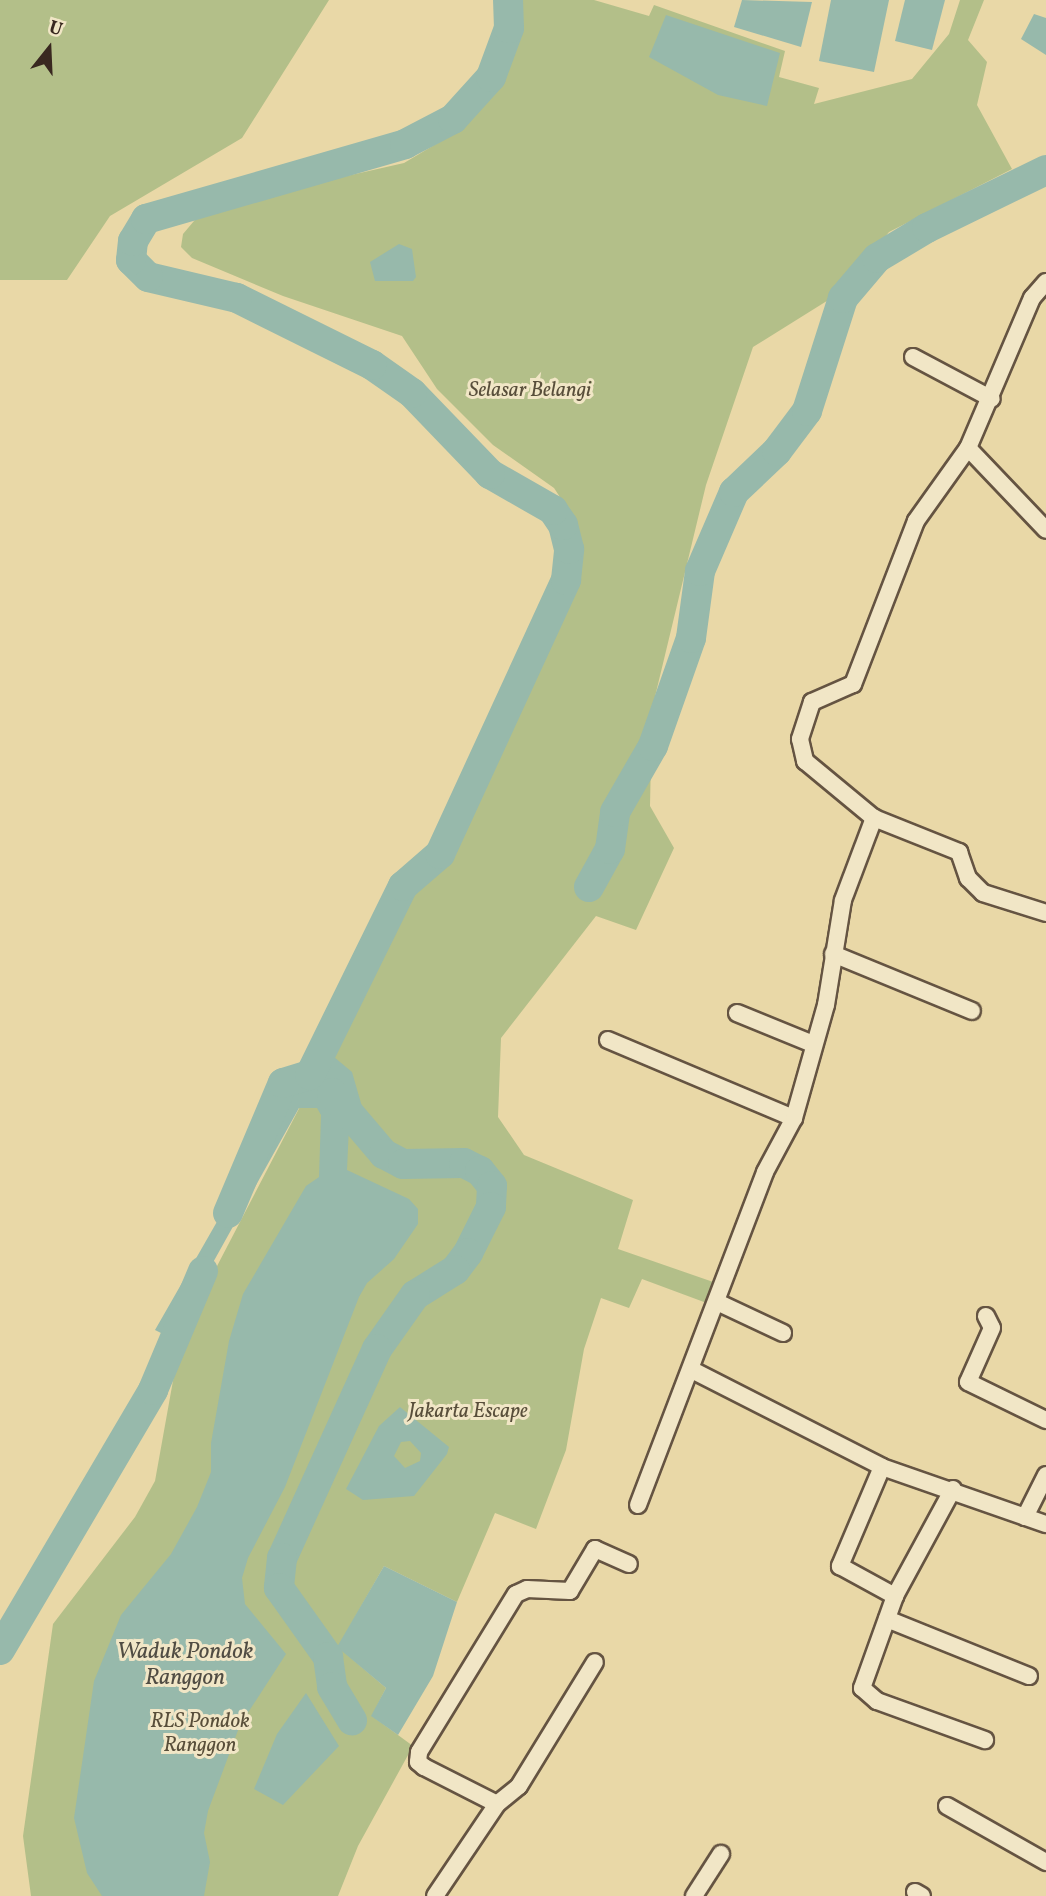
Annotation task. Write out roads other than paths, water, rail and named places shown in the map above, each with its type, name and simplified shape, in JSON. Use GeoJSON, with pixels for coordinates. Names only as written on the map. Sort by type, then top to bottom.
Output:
{"type":"FeatureCollection","features":[{"type":"Feature","properties":{"kind":"street"},"geometry":{"type":"LineString","coordinates":[[1046,282],[1032,298],[992,399],[968,448],[916,521],[853,684],[812,702],[800,739],[805,761],[874,818],[950,845],[963,858],[971,883],[983,893],[1046,914]]}},
{"type":"Feature","properties":{"kind":"street"},"geometry":{"type":"LineString","coordinates":[[913,358],[992,399]]}},
{"type":"Feature","properties":{"kind":"street"},"geometry":{"type":"LineString","coordinates":[[968,448],[1046,530]]}},
{"type":"Feature","properties":{"kind":"street"},"geometry":{"type":"LineString","coordinates":[[638,1505],[692,1370],[765,1172],[794,1118],[826,1005],[843,900],[874,818]]}},
{"type":"Feature","properties":{"kind":"street"},"geometry":{"type":"LineString","coordinates":[[833,954],[972,1011]]}},
{"type":"Feature","properties":{"kind":"street"},"geometry":{"type":"LineString","coordinates":[[737,1013],[813,1044]]}},
{"type":"Feature","properties":{"kind":"street"},"geometry":{"type":"LineString","coordinates":[[608,1040],[794,1118]]}},
{"type":"Feature","properties":{"kind":"street"},"geometry":{"type":"LineString","coordinates":[[717,1302],[783,1333]]}},
{"type":"Feature","properties":{"kind":"street"},"geometry":{"type":"LineString","coordinates":[[986,1316],[992,1328],[968,1382],[1046,1420]]}},
{"type":"Feature","properties":{"kind":"street"},"geometry":{"type":"LineString","coordinates":[[692,1370],[882,1467],[953,1489],[1046,1524]]}},
{"type":"Feature","properties":{"kind":"street"},"geometry":{"type":"LineString","coordinates":[[882,1467],[840,1566],[895,1596]]}},
{"type":"Feature","properties":{"kind":"street"},"geometry":{"type":"LineString","coordinates":[[1026,1517],[1046,1475]]}},
{"type":"Feature","properties":{"kind":"street"},"geometry":{"type":"LineString","coordinates":[[953,1489],[895,1596],[863,1682],[865,1693],[985,1740]]}},
{"type":"Feature","properties":{"kind":"street"},"geometry":{"type":"LineString","coordinates":[[497,1804],[424,1767],[418,1762],[419,1752],[516,1594],[527,1589],[570,1591],[595,1549],[629,1564]]}},
{"type":"Feature","properties":{"kind":"street"},"geometry":{"type":"LineString","coordinates":[[887,1619],[1029,1676]]}},
{"type":"Feature","properties":{"kind":"street"},"geometry":{"type":"LineString","coordinates":[[435,1896],[497,1804],[524,1779],[595,1662]]}},
{"type":"Feature","properties":{"kind":"street"},"geometry":{"type":"LineString","coordinates":[[947,1806],[1046,1862]]}},
{"type":"Feature","properties":{"kind":"street"},"geometry":{"type":"LineString","coordinates":[[694,1896],[721,1854]]}},
{"type":"Feature","properties":{"kind":"water"},"geometry":{"type":"Polygon","coordinates":[[[742,0],[812,2],[801,47],[734,27],[742,0]]]}},
{"type":"Feature","properties":{"kind":"water"},"geometry":{"type":"Polygon","coordinates":[[[831,0],[889,0],[874,72],[819,61],[831,0]]]}},
{"type":"Feature","properties":{"kind":"water"},"geometry":{"type":"Polygon","coordinates":[[[905,0],[945,0],[932,50],[895,41],[905,0]]]}},
{"type":"Feature","properties":{"kind":"water"},"geometry":{"type":"Polygon","coordinates":[[[1034,14],[1046,18],[1046,55],[1021,39],[1034,14]]]}},
{"type":"Feature","properties":{"kind":"water"},"geometry":{"type":"Polygon","coordinates":[[[666,15],[780,53],[767,106],[718,95],[649,57],[666,15]]]}},
{"type":"Feature","properties":{"kind":"water"},"geometry":{"type":"Polygon","coordinates":[[[399,244],[412,249],[416,277],[413,281],[375,281],[370,262],[399,244]]]}},
{"type":"Feature","properties":{"kind":"water","name":"Waduk Pondok Ranggon"},"geometry":{"type":"Polygon","coordinates":[[[336,997],[346,1001],[330,1035],[328,1052],[352,1072],[365,1117],[349,1126],[347,1170],[409,1199],[418,1209],[418,1224],[394,1259],[367,1283],[359,1297],[285,1487],[248,1558],[242,1578],[245,1604],[286,1654],[240,1725],[208,1811],[204,1833],[210,1862],[204,1896],[102,1896],[87,1873],[74,1818],[94,1681],[121,1615],[171,1554],[197,1507],[211,1472],[211,1443],[229,1341],[243,1294],[306,1186],[319,1177],[321,1115],[317,1108],[299,1108],[171,1338],[155,1330],[293,1089],[336,997]]]}},
{"type":"Feature","properties":{"kind":"water"},"geometry":{"type":"Polygon","coordinates":[[[400,1407],[449,1447],[447,1454],[414,1496],[363,1500],[346,1489],[379,1426],[400,1407]],[[410,1441],[401,1442],[394,1456],[405,1468],[420,1461],[421,1453],[410,1441]]]}},
{"type":"Feature","properties":{"kind":"water"},"geometry":{"type":"Polygon","coordinates":[[[384,1566],[457,1602],[433,1676],[398,1735],[371,1716],[386,1688],[337,1647],[384,1566]]]}},
{"type":"Feature","properties":{"kind":"water"},"geometry":{"type":"Polygon","coordinates":[[[306,1693],[339,1746],[283,1805],[254,1789],[277,1734],[306,1693]]]}},
{"type":"Feature","properties":{"kind":"waterway"},"geometry":{"type":"LineString","coordinates":[[228,1213],[283,1083],[310,1075],[403,886],[440,854],[566,580],[569,549],[563,525],[553,510],[490,474],[412,393],[372,365],[237,298],[148,277],[131,260],[133,241],[146,219],[405,144],[453,119],[491,77],[509,28],[508,0]]}},
{"type":"Feature","properties":{"kind":"waterway"},"geometry":{"type":"LineString","coordinates":[[589,887],[610,849],[615,812],[653,746],[691,638],[700,571],[734,492],[777,451],[807,411],[843,298],[877,258],[927,228],[1046,170]]}},
{"type":"Feature","properties":{"kind":"waterway"},"geometry":{"type":"LineString","coordinates":[[332,1093],[384,1154],[403,1164],[464,1163],[480,1171],[492,1186],[491,1207],[468,1253],[455,1270],[415,1295],[377,1349],[282,1558],[279,1588],[328,1657],[332,1687],[352,1720]]}},
{"type":"Feature","properties":{"kind":"waterway"},"geometry":{"type":"LineString","coordinates":[[0,1650],[153,1390],[203,1271]]}},
{"type":"Feature","properties":{"kind":"park label","name":"Selasar Belangi"},"geometry":{"type":"Point","coordinates":[530,391]}},
{"type":"Feature","properties":{"kind":"park label","name":"Jakarta Escape"},"geometry":{"type":"Point","coordinates":[468,1412]}},
{"type":"Feature","properties":{"kind":"park label","name":"RLS Pondok Ranggon"},"geometry":{"type":"Point","coordinates":[200,1734]}}]}
